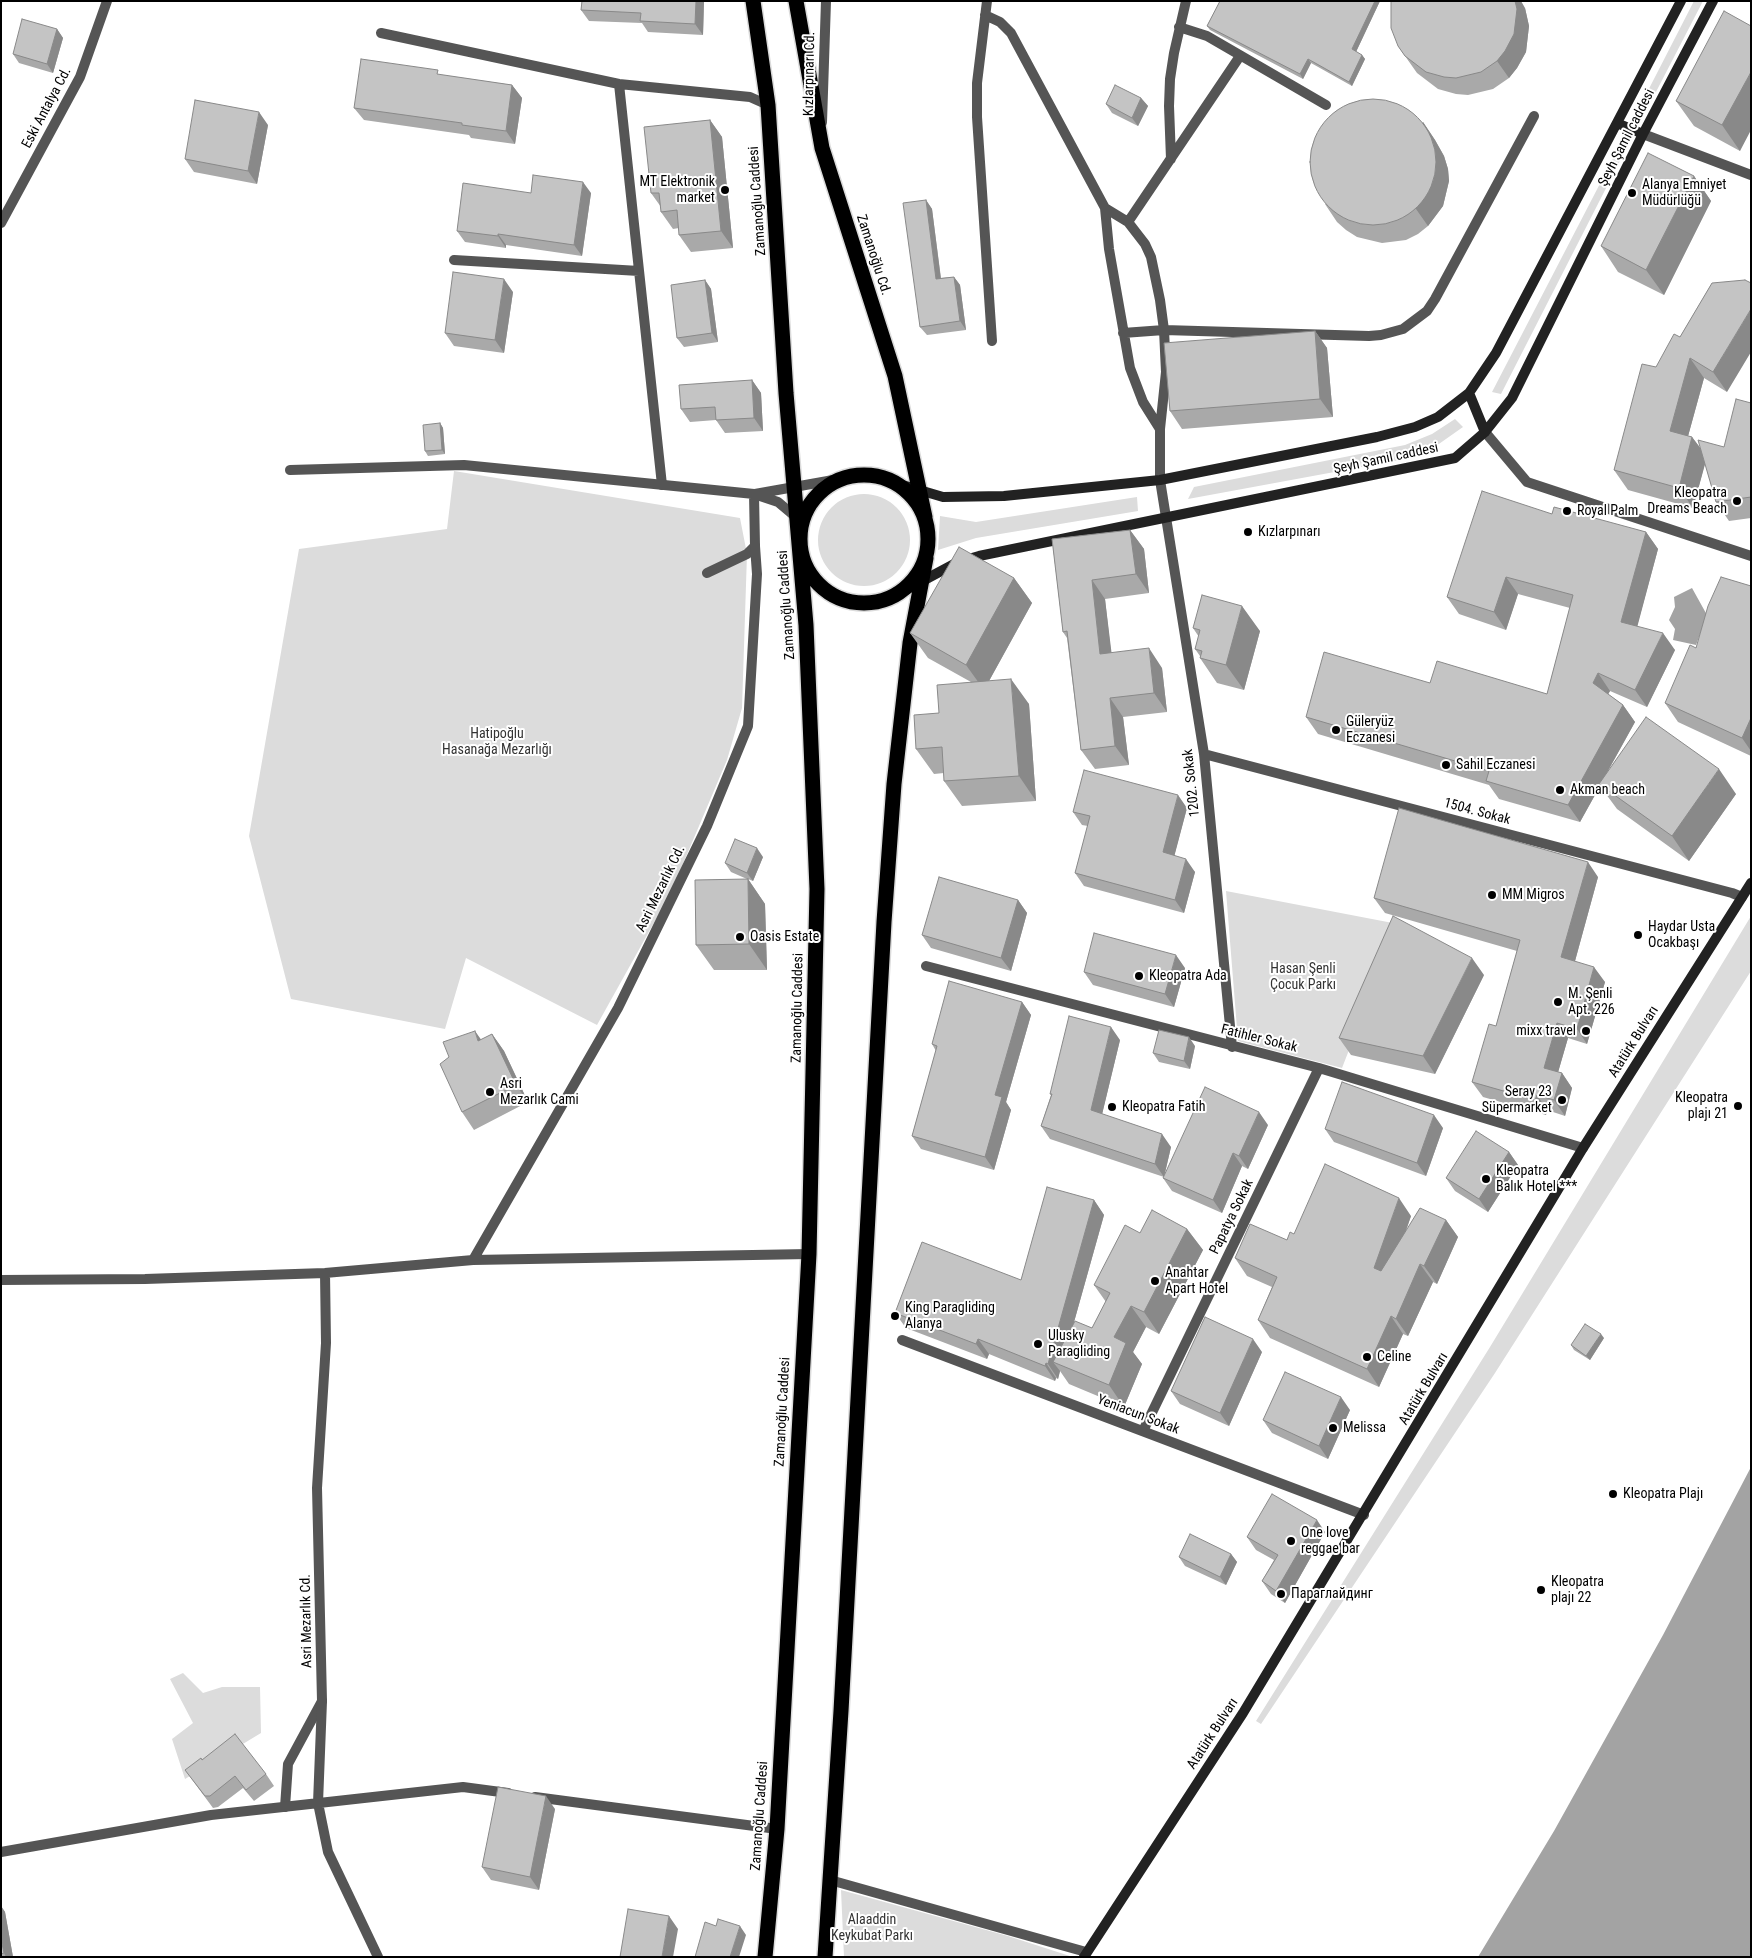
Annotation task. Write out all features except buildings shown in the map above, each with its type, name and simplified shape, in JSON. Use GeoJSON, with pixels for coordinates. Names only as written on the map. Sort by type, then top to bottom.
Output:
{"type":"FeatureCollection","features":[{"type":"Feature","properties":{"kind":"highway","name":"Zamanoğlu Caddesi"},"geometry":{"type":"LineString","coordinates":[[753,1],[768,105],[786,393],[806,624],[818,889],[809,1254],[777,1829],[766,1957]]}},
{"type":"Feature","properties":{"kind":"highway","name":"Zamanoğlu Cd."},"geometry":{"type":"LineString","coordinates":[[796,1],[822,148],[895,376],[925,517]]}},
{"type":"Feature","properties":{"kind":"highway"},"geometry":{"type":"LineString","coordinates":[[825,1957],[842,1711],[884,922],[894,784],[909,652],[926,558],[929,537],[925,517],[914,498],[899,484],[880,476],[859,474],[839,479],[821,491],[808,507],[801,527],[800,548],[807,569],[820,586],[838,598],[859,603],[880,602],[900,592],[916,578],[926,558]]}},
{"type":"Feature","properties":{"kind":"main road","name":"Şeyh Şamil caddesi"},"geometry":{"type":"LineString","coordinates":[[899,484],[943,498],[1004,496],[1160,480],[1377,437],[1414,427],[1438,417],[1469,393],[1496,353],[1681,1]]}},
{"type":"Feature","properties":{"kind":"main road","name":"Şeyh Şamil caddesi"},"geometry":{"type":"LineString","coordinates":[[900,592],[958,562],[979,556],[1456,458],[1485,432],[1512,398],[1643,134],[1713,1]]}},
{"type":"Feature","properties":{"kind":"main road"},"geometry":{"type":"LineString","coordinates":[[1617,123],[1643,134]]}},
{"type":"Feature","properties":{"kind":"main road"},"geometry":{"type":"LineString","coordinates":[[1469,393],[1485,432]]}},
{"type":"Feature","properties":{"kind":"main road","name":"Atatürk Bulvarı"},"geometry":{"type":"LineString","coordinates":[[1085,1955],[1244,1713],[1583,1148],[1751,883]]}},
{"type":"Feature","properties":{"kind":"street","name":"Eski Antalya Cd."},"geometry":{"type":"LineString","coordinates":[[1,223],[80,77],[107,1]]}},
{"type":"Feature","properties":{"kind":"street","name":"Kızlarpınarı Cd."},"geometry":{"type":"LineString","coordinates":[[822,148],[826,1]]}},
{"type":"Feature","properties":{"kind":"street"},"geometry":{"type":"LineString","coordinates":[[987,1],[976,83],[992,341]]}},
{"type":"Feature","properties":{"kind":"street"},"geometry":{"type":"LineString","coordinates":[[1171,159],[1170,79],[1179,27],[1186,1]]}},
{"type":"Feature","properties":{"kind":"street"},"geometry":{"type":"LineString","coordinates":[[985,15],[1000,22],[1011,33],[1105,208],[1109,249],[1130,368],[1143,402],[1160,429]]}},
{"type":"Feature","properties":{"kind":"street"},"geometry":{"type":"LineString","coordinates":[[1179,27],[1207,36],[1326,105]]}},
{"type":"Feature","properties":{"kind":"street"},"geometry":{"type":"LineString","coordinates":[[381,33],[620,84],[750,97],[768,105]]}},
{"type":"Feature","properties":{"kind":"street"},"geometry":{"type":"LineString","coordinates":[[1105,208],[1128,222],[1240,56]]}},
{"type":"Feature","properties":{"kind":"street"},"geometry":{"type":"LineString","coordinates":[[620,84],[662,485]]}},
{"type":"Feature","properties":{"kind":"street"},"geometry":{"type":"LineString","coordinates":[[1124,333],[1164,330],[1369,336],[1387,334],[1403,329],[1427,311],[1435,299],[1534,116]]}},
{"type":"Feature","properties":{"kind":"street"},"geometry":{"type":"LineString","coordinates":[[1643,134],[1751,175]]}},
{"type":"Feature","properties":{"kind":"street","name":"1202. Sokak"},"geometry":{"type":"LineString","coordinates":[[1128,222],[1141,238],[1151,257],[1164,330],[1166,372],[1160,429],[1160,480],[1204,754],[1232,1047]]}},
{"type":"Feature","properties":{"kind":"street"},"geometry":{"type":"LineString","coordinates":[[454,260],[640,271]]}},
{"type":"Feature","properties":{"kind":"street"},"geometry":{"type":"LineString","coordinates":[[1485,432],[1527,482],[1751,556]]}},
{"type":"Feature","properties":{"kind":"street"},"geometry":{"type":"LineString","coordinates":[[290,470],[464,465],[754,494],[778,502],[797,518]]}},
{"type":"Feature","properties":{"kind":"street"},"geometry":{"type":"LineString","coordinates":[[754,494],[839,479]]}},
{"type":"Feature","properties":{"kind":"street","name":"Asri Mezarlık Cd."},"geometry":{"type":"LineString","coordinates":[[473,1260],[618,1008],[708,826],[748,726],[757,574],[754,494]]}},
{"type":"Feature","properties":{"kind":"street"},"geometry":{"type":"LineString","coordinates":[[707,573],[747,554],[755,546]]}},
{"type":"Feature","properties":{"kind":"street","name":"1504. Sokak"},"geometry":{"type":"LineString","coordinates":[[1204,754],[1742,897]]}},
{"type":"Feature","properties":{"kind":"street","name":"Fatihler Sokak"},"geometry":{"type":"LineString","coordinates":[[926,966],[1232,1047],[1319,1068],[1583,1148]]}},
{"type":"Feature","properties":{"kind":"street","name":"Papatya Sokak"},"geometry":{"type":"LineString","coordinates":[[1143,1431],[1319,1068]]}},
{"type":"Feature","properties":{"kind":"street"},"geometry":{"type":"LineString","coordinates":[[1,1280],[145,1279],[324,1272],[473,1260],[809,1254]]}},
{"type":"Feature","properties":{"kind":"street","name":"Asri Mezarlık Cd."},"geometry":{"type":"LineString","coordinates":[[324,1272],[326,1343],[318,1488],[322,1701],[318,1804],[328,1852],[378,1957]]}},
{"type":"Feature","properties":{"kind":"street","name":"Yeniacun Sokak"},"geometry":{"type":"LineString","coordinates":[[902,1340],[1364,1515]]}},
{"type":"Feature","properties":{"kind":"street"},"geometry":{"type":"LineString","coordinates":[[285,1807],[288,1764],[322,1701]]}},
{"type":"Feature","properties":{"kind":"street"},"geometry":{"type":"LineString","coordinates":[[1,1852],[211,1815],[463,1787],[777,1829]]}},
{"type":"Feature","properties":{"kind":"street"},"geometry":{"type":"LineString","coordinates":[[830,1880],[1085,1955]]}},
{"type":"Feature","properties":{"kind":"green space"},"geometry":{"type":"Polygon","coordinates":[[[1694,1],[1703,1],[1643,117],[1636,114],[1694,1]]]}},
{"type":"Feature","properties":{"kind":"green space"},"geometry":{"type":"Polygon","coordinates":[[[1620,145],[1627,147],[1501,394],[1492,392],[1620,145]]]}},
{"type":"Feature","properties":{"kind":"green space"},"geometry":{"type":"Polygon","coordinates":[[[1455,419],[1463,427],[1436,446],[1405,459],[1188,499],[1194,487],[1405,445],[1432,434],[1455,419]]]}},
{"type":"Feature","properties":{"kind":"green space","name":"Hatipoğlu Hasanağa Mezarlığı"},"geometry":{"type":"Polygon","coordinates":[[[454,471],[740,518],[747,554],[742,708],[727,760],[671,892],[597,1025],[466,958],[445,1029],[291,999],[249,836],[299,549],[447,529],[454,471]]]}},
{"type":"Feature","properties":{"kind":"green space"},"geometry":{"type":"Polygon","coordinates":[[[864,494],[881,498],[896,508],[906,523],[910,540],[906,557],[896,572],[881,582],[864,586],[847,582],[832,572],[822,557],[818,540],[822,523],[832,508],[847,498],[864,494]]]}},
{"type":"Feature","properties":{"kind":"green space"},"geometry":{"type":"Polygon","coordinates":[[[1137,497],[1138,511],[976,538],[938,550],[940,516],[976,522],[1137,497]]]}},
{"type":"Feature","properties":{"kind":"green space","name":"Hasan Şenli Çocuk Parkı"},"geometry":{"type":"Polygon","coordinates":[[[1226,891],[1398,924],[1342,1068],[1238,1041],[1226,891]]]}},
{"type":"Feature","properties":{"kind":"green space"},"geometry":{"type":"Polygon","coordinates":[[[1751,916],[1751,971],[1495,1373],[1261,1724],[1256,1721],[1490,1347],[1751,916]]]}},
{"type":"Feature","properties":{"kind":"green space"},"geometry":{"type":"Polygon","coordinates":[[[183,1673],[203,1693],[222,1687],[260,1687],[261,1733],[185,1779],[172,1739],[193,1723],[170,1679],[183,1673]]]}},
{"type":"Feature","properties":{"kind":"green space","name":"Alaaddin Keykubat Parkı"},"geometry":{"type":"Polygon","coordinates":[[[841,1890],[1008,1936],[1073,1957],[844,1957],[841,1890]]]}},
{"type":"Feature","properties":{"kind":"shaded area"},"geometry":{"type":"Polygon","coordinates":[[[1692,588],[1707,615],[1696,645],[1673,640],[1675,629],[1669,620],[1675,607],[1674,597],[1692,588]]]}},
{"type":"Feature","properties":{"kind":"shaded area"},"geometry":{"type":"Polygon","coordinates":[[[1751,1467],[1751,1957],[1478,1957],[1554,1831],[1663,1635],[1751,1467]]]}},
{"type":"Feature","properties":{"kind":"place","name":"MT Elektronik market"},"geometry":{"type":"Point","coordinates":[725,190]}},
{"type":"Feature","properties":{"kind":"place","name":"Alanya Emniyet Müdürlüğü"},"geometry":{"type":"Point","coordinates":[1632,193]}},
{"type":"Feature","properties":{"kind":"place","name":"Kleopatra Dreams Beach"},"geometry":{"type":"Point","coordinates":[1737,501]}},
{"type":"Feature","properties":{"kind":"place","name":"Royal Palm"},"geometry":{"type":"Point","coordinates":[1567,511]}},
{"type":"Feature","properties":{"kind":"place","name":"Kızlarpınarı"},"geometry":{"type":"Point","coordinates":[1248,532]}},
{"type":"Feature","properties":{"kind":"place","name":"Güleryüz Eczanesi"},"geometry":{"type":"Point","coordinates":[1336,730]}},
{"type":"Feature","properties":{"kind":"place","name":"Sahil Eczanesi"},"geometry":{"type":"Point","coordinates":[1446,765]}},
{"type":"Feature","properties":{"kind":"place","name":"Akman beach"},"geometry":{"type":"Point","coordinates":[1560,790]}},
{"type":"Feature","properties":{"kind":"place","name":"MM Migros"},"geometry":{"type":"Point","coordinates":[1492,895]}},
{"type":"Feature","properties":{"kind":"place","name":"Haydar Usta Ocakbaşı"},"geometry":{"type":"Point","coordinates":[1638,935]}},
{"type":"Feature","properties":{"kind":"place","name":"Oasis Estate"},"geometry":{"type":"Point","coordinates":[740,937]}},
{"type":"Feature","properties":{"kind":"place","name":"Kleopatra Ada"},"geometry":{"type":"Point","coordinates":[1139,976]}},
{"type":"Feature","properties":{"kind":"place","name":"M. Şenli Apt. 226"},"geometry":{"type":"Point","coordinates":[1558,1002]}},
{"type":"Feature","properties":{"kind":"place","name":"mixx travel"},"geometry":{"type":"Point","coordinates":[1586,1031]}},
{"type":"Feature","properties":{"kind":"place","name":"Asri Mezarlık Cami"},"geometry":{"type":"Point","coordinates":[490,1092]}},
{"type":"Feature","properties":{"kind":"place","name":"Seray 23 Süpermarket"},"geometry":{"type":"Point","coordinates":[1562,1100]}},
{"type":"Feature","properties":{"kind":"place","name":"Kleopatra plajı 21"},"geometry":{"type":"Point","coordinates":[1738,1106]}},
{"type":"Feature","properties":{"kind":"place","name":"Kleopatra Fatih"},"geometry":{"type":"Point","coordinates":[1112,1107]}},
{"type":"Feature","properties":{"kind":"place","name":"Kleopatra Balık Hotel ***"},"geometry":{"type":"Point","coordinates":[1486,1179]}},
{"type":"Feature","properties":{"kind":"place","name":"Anahtar Apart Hotel"},"geometry":{"type":"Point","coordinates":[1155,1281]}},
{"type":"Feature","properties":{"kind":"place","name":"King Paragliding Alanya"},"geometry":{"type":"Point","coordinates":[895,1316]}},
{"type":"Feature","properties":{"kind":"place","name":"Ulusky Paragliding"},"geometry":{"type":"Point","coordinates":[1038,1344]}},
{"type":"Feature","properties":{"kind":"place","name":"Celine"},"geometry":{"type":"Point","coordinates":[1367,1357]}},
{"type":"Feature","properties":{"kind":"place","name":"Melissa"},"geometry":{"type":"Point","coordinates":[1333,1428]}},
{"type":"Feature","properties":{"kind":"place","name":"Kleopatra Plajı"},"geometry":{"type":"Point","coordinates":[1613,1494]}},
{"type":"Feature","properties":{"kind":"place","name":"One love reggae bar"},"geometry":{"type":"Point","coordinates":[1291,1541]}},
{"type":"Feature","properties":{"kind":"place","name":"Kleopatra plajı 22"},"geometry":{"type":"Point","coordinates":[1541,1590]}},
{"type":"Feature","properties":{"kind":"place","name":"Параглайдинг"},"geometry":{"type":"Point","coordinates":[1281,1594]}}]}
